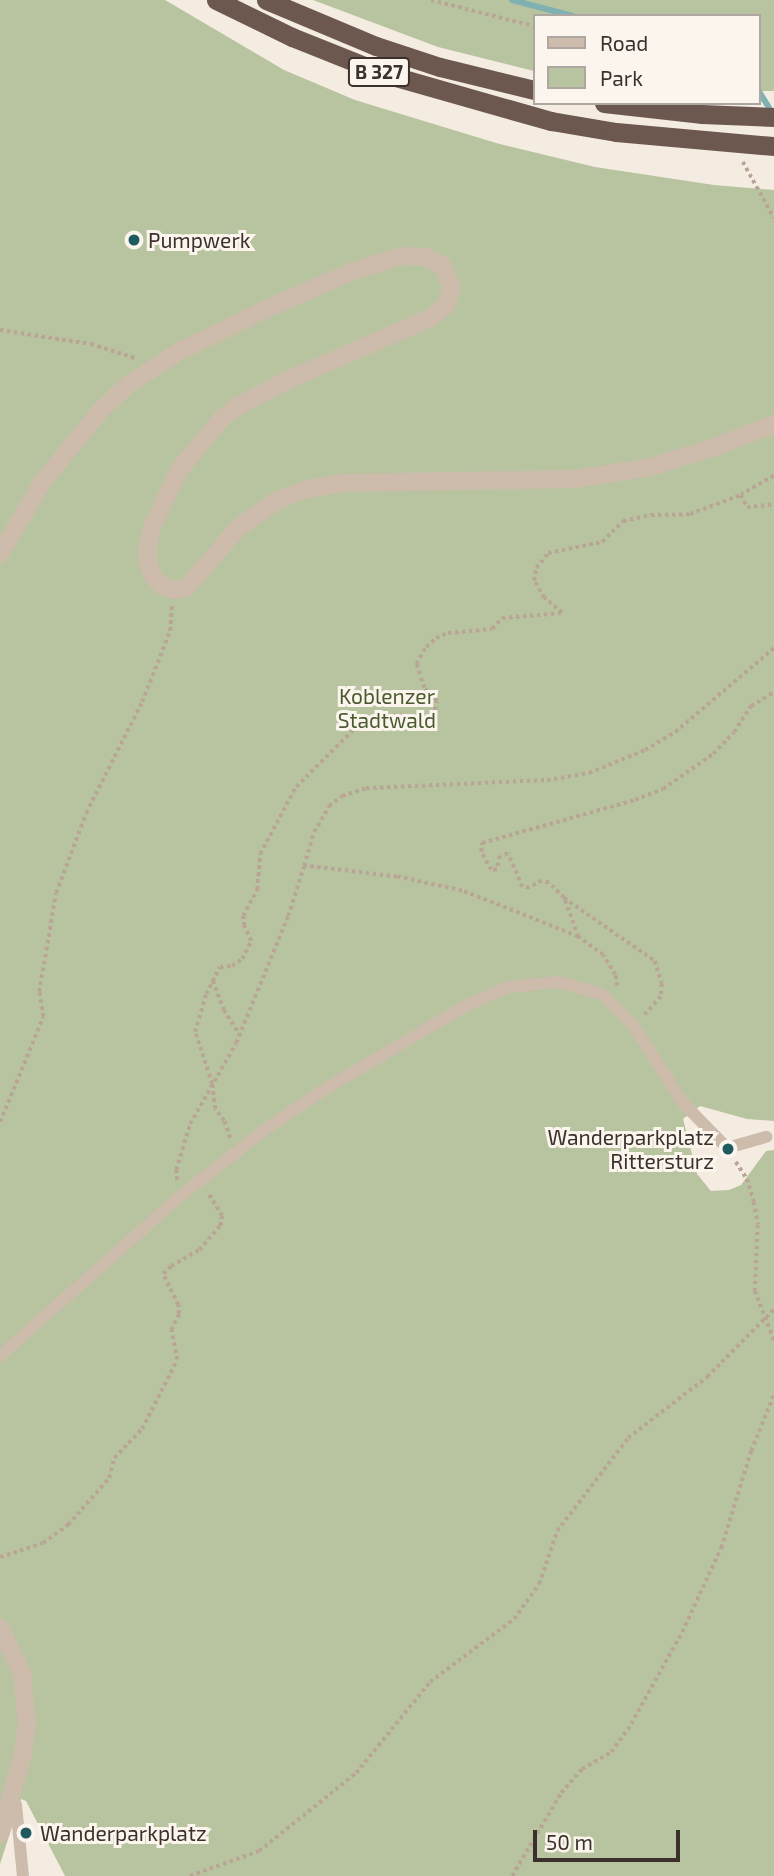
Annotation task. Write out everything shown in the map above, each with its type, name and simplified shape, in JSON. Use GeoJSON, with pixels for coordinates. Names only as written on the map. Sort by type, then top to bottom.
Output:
{"type":"FeatureCollection","features":[{"type":"Feature","properties":{"kind":"highway","name":"B 327"},"geometry":{"type":"LineString","coordinates":[[216,0],[341,58],[480,103],[551,121],[616,132],[774,146]]}},
{"type":"Feature","properties":{"kind":"highway","name":"B 327"},"geometry":{"type":"LineString","coordinates":[[266,0],[376,46],[532,89]]}},
{"type":"Feature","properties":{"kind":"highway"},"geometry":{"type":"LineString","coordinates":[[621,105],[689,113],[774,117]]}},
{"type":"Feature","properties":{"kind":"street"},"geometry":{"type":"LineString","coordinates":[[0,554],[43,481],[74,442],[112,399],[150,369],[266,309],[384,260],[408,255],[425,257],[442,265],[451,281],[450,298],[437,315],[260,394],[232,410],[208,433],[170,487],[148,544],[149,569],[154,578],[174,590],[190,584],[230,535],[250,518],[278,500],[307,489],[344,482],[574,479],[647,468],[715,447],[774,424]]}},
{"type":"Feature","properties":{"kind":"street"},"geometry":{"type":"LineString","coordinates":[[0,1628],[22,1673],[27,1701],[25,1740],[0,1834]]}},
{"type":"Feature","properties":{"kind":"lane"},"geometry":{"type":"LineString","coordinates":[[0,1356],[178,1198],[236,1151],[326,1089],[486,995],[525,984],[559,982],[589,988],[610,1000],[632,1025],[683,1103],[727,1147],[766,1137]]}},
{"type":"Feature","properties":{"kind":"lane"},"geometry":{"type":"LineString","coordinates":[[10,1803],[16,1805],[23,1876]]}},
{"type":"Feature","properties":{"kind":"path"},"geometry":{"type":"LineString","coordinates":[[431,0],[532,25]]}},
{"type":"Feature","properties":{"kind":"path"},"geometry":{"type":"LineString","coordinates":[[1,332],[110,348],[144,361],[150,369]]}},
{"type":"Feature","properties":{"kind":"path"},"geometry":{"type":"LineString","coordinates":[[236,1151],[224,1121],[215,1109],[212,1084],[195,1032],[220,967],[232,966],[243,959],[251,941],[244,926],[243,915],[257,890],[260,854],[296,787],[360,723],[385,715],[433,717],[437,701],[424,688],[416,664],[431,642],[448,633],[492,629],[502,618],[562,613],[544,598],[534,581],[536,568],[548,553],[602,542],[623,521],[639,517],[690,514],[741,495],[774,476]]}},
{"type":"Feature","properties":{"kind":"path"},"geometry":{"type":"LineString","coordinates":[[741,495],[747,507],[774,505]]}},
{"type":"Feature","properties":{"kind":"path"},"geometry":{"type":"LineString","coordinates":[[0,1122],[43,1017],[39,992],[56,894],[86,813],[142,702],[170,631],[174,590]]}},
{"type":"Feature","properties":{"kind":"path"},"geometry":{"type":"LineString","coordinates":[[178,1198],[176,1170],[190,1124],[240,1035],[288,916],[314,832],[329,806],[342,796],[391,785],[547,780],[589,773],[645,750],[675,732],[774,648]]}},
{"type":"Feature","properties":{"kind":"path"},"geometry":{"type":"LineString","coordinates":[[632,1025],[656,1006],[661,997],[659,968],[654,961],[564,898],[547,881],[538,881],[529,888],[522,887],[508,854],[500,856],[497,870],[491,870],[481,852],[482,843],[656,792],[713,754],[734,732],[751,706],[774,691]]}},
{"type":"Feature","properties":{"kind":"path"},"geometry":{"type":"LineString","coordinates":[[304,866],[397,877],[462,891],[578,937],[610,964],[617,988],[610,1000]]}},
{"type":"Feature","properties":{"kind":"path"},"geometry":{"type":"LineString","coordinates":[[564,898],[578,937]]}},
{"type":"Feature","properties":{"kind":"path"},"geometry":{"type":"LineString","coordinates":[[213,980],[224,1010],[240,1035]]}},
{"type":"Feature","properties":{"kind":"path"},"geometry":{"type":"LineString","coordinates":[[747,1179],[758,1225],[755,1291],[774,1340]]}},
{"type":"Feature","properties":{"kind":"path"},"geometry":{"type":"LineString","coordinates":[[0,1557],[43,1543],[68,1525],[108,1478],[114,1458],[142,1429],[177,1360],[171,1330],[179,1314],[163,1274],[207,1243],[220,1226],[222,1216],[199,1181]]}},
{"type":"Feature","properties":{"kind":"path"},"geometry":{"type":"LineString","coordinates":[[190,1876],[259,1851],[356,1773],[430,1682],[514,1619],[539,1584],[557,1531],[628,1438],[707,1377],[767,1320],[774,1309]]}},
{"type":"Feature","properties":{"kind":"path"},"geometry":{"type":"LineString","coordinates":[[512,1876],[561,1793],[582,1769],[611,1752],[631,1724],[682,1632],[721,1548],[751,1451],[774,1394]]}},
{"type":"Feature","properties":{"kind":"green space","name":"Koblenzer Stadtwald"},"geometry":{"type":"Polygon","coordinates":[[[0,0],[165,0],[284,70],[355,100],[496,143],[595,167],[714,185],[774,190],[774,1121],[747,1119],[700,1106],[683,1119],[697,1174],[711,1191],[729,1190],[741,1185],[766,1151],[774,1150],[774,1876],[65,1876],[26,1801],[21,1799],[0,1864],[0,0]]]}},
{"type":"Feature","properties":{"kind":"green space"},"geometry":{"type":"Polygon","coordinates":[[[313,0],[774,0],[774,91],[760,91],[760,14],[532,14],[532,70],[438,47],[313,0]]]}},
{"type":"Feature","properties":{"kind":"waterway"},"geometry":{"type":"LineString","coordinates":[[512,0],[565,14]]}},
{"type":"Feature","properties":{"kind":"waterway"},"geometry":{"type":"LineString","coordinates":[[760,93],[772,112]]}},
{"type":"Feature","properties":{"kind":"place","name":"Pumpwerk"},"geometry":{"type":"Point","coordinates":[134,240]}},
{"type":"Feature","properties":{"kind":"place","name":"Wanderparkplatz Rittersturz"},"geometry":{"type":"Point","coordinates":[728,1149]}},
{"type":"Feature","properties":{"kind":"place","name":"Wanderparkplatz"},"geometry":{"type":"Point","coordinates":[26,1833]}}]}
